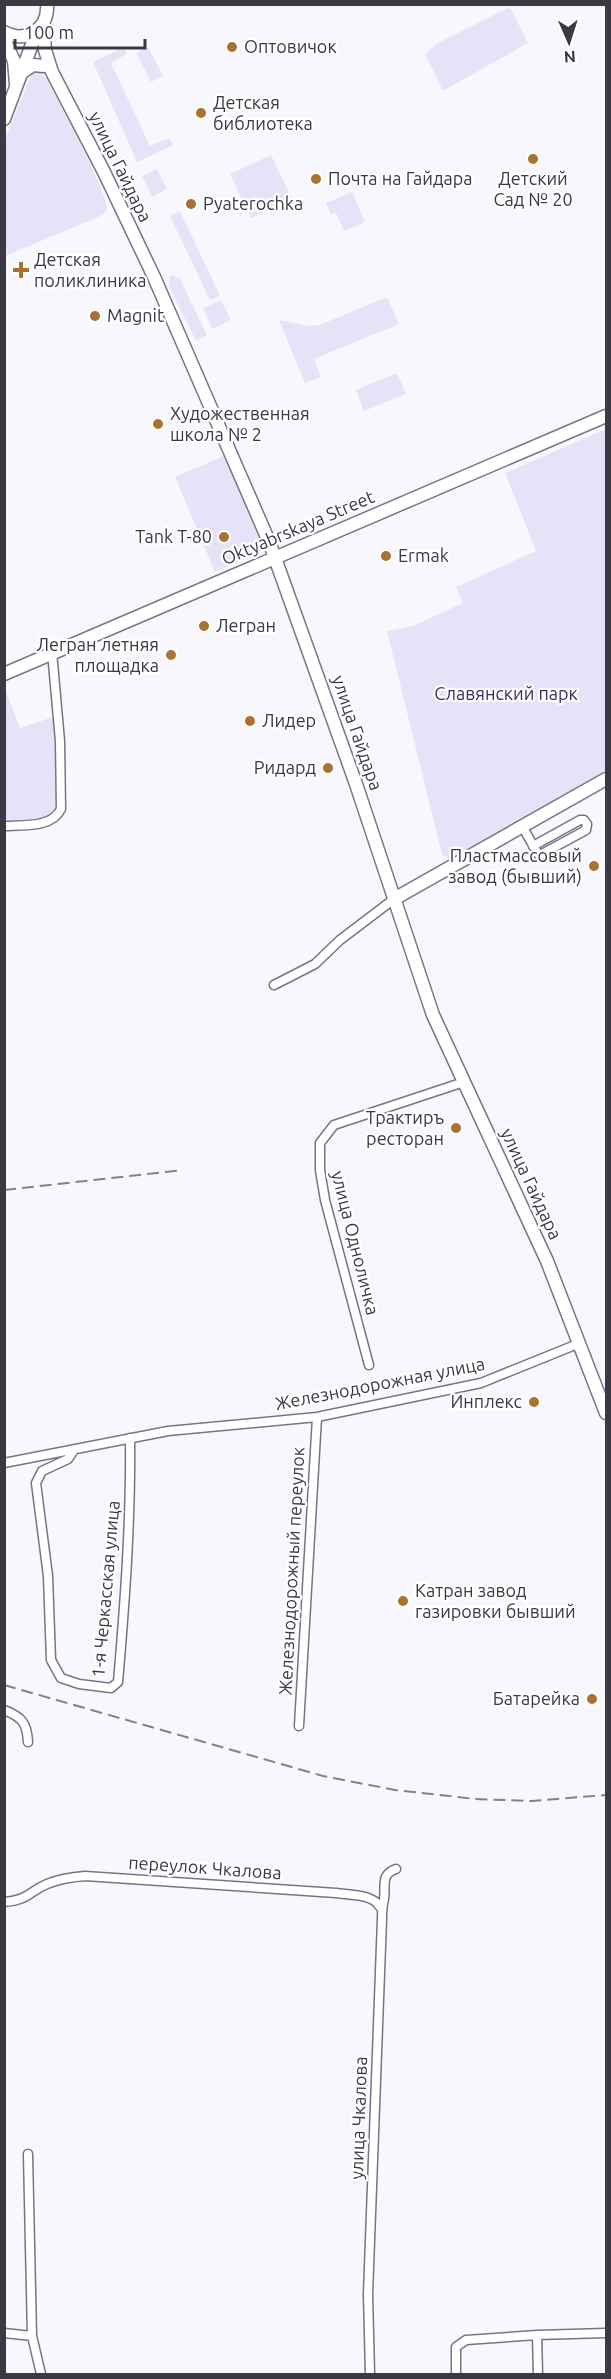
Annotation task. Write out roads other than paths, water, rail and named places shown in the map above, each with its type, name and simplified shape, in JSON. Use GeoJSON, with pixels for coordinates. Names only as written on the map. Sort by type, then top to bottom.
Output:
{"type":"FeatureCollection","features":[{"type":"Feature","properties":{"kind":"main road"},"geometry":{"type":"LineString","coordinates":[[4,119],[48,6]]}},
{"type":"Feature","properties":{"kind":"main road"},"geometry":{"type":"LineString","coordinates":[[16,88],[14,61],[6,35],[24,37],[40,28]]}},
{"type":"Feature","properties":{"kind":"main road","name":"улица Гайдара"},"geometry":{"type":"LineString","coordinates":[[40,28],[48,69],[104,172],[154,277],[187,349],[275,558],[356,784],[433,1015],[547,1261],[606,1413]]}},
{"type":"Feature","properties":{"kind":"main road","name":"улица Гайдара"},"geometry":{"type":"LineString","coordinates":[[6,35],[48,69]]}},
{"type":"Feature","properties":{"kind":"main road"},"geometry":{"type":"LineString","coordinates":[[21,73],[33,66],[48,69]]}},
{"type":"Feature","properties":{"kind":"main road","name":"Oktyabrskaya Street"},"geometry":{"type":"LineString","coordinates":[[4,674],[606,416]]}},
{"type":"Feature","properties":{"kind":"main road"},"geometry":{"type":"LineString","coordinates":[[394,899],[606,779]]}},
{"type":"Feature","properties":{"kind":"street"},"geometry":{"type":"LineString","coordinates":[[4,826],[44,823],[52,820],[61,809],[60,741],[52,652]]}},
{"type":"Feature","properties":{"kind":"street"},"geometry":{"type":"LineString","coordinates":[[522,826],[533,846],[538,854],[542,854],[586,830],[587,824],[585,820],[580,820],[533,846]]}},
{"type":"Feature","properties":{"kind":"street"},"geometry":{"type":"LineString","coordinates":[[274,985],[315,964],[340,940],[394,899]]}},
{"type":"Feature","properties":{"kind":"street","name":"улица Одноличка"},"geometry":{"type":"LineString","coordinates":[[369,1365],[325,1200],[320,1170],[320,1143],[334,1125],[464,1082]]}},
{"type":"Feature","properties":{"kind":"street","name":"Железнодорожная улица"},"geometry":{"type":"LineString","coordinates":[[4,1463],[168,1431],[317,1417],[482,1383],[580,1343]]}},
{"type":"Feature","properties":{"kind":"street","name":"Железнодорожный переулок"},"geometry":{"type":"LineString","coordinates":[[300,1726],[317,1417]]}},
{"type":"Feature","properties":{"kind":"street","name":"1-я Черкасская улица"},"geometry":{"type":"LineString","coordinates":[[74,1450],[69,1459],[42,1471],[36,1483],[48,1576],[49,1651],[55,1670],[61,1677],[79,1684],[111,1688],[118,1682],[127,1571],[131,1500],[130,1438]]}},
{"type":"Feature","properties":{"kind":"street"},"geometry":{"type":"LineString","coordinates":[[4,1710],[22,1719],[27,1729],[28,1742]]}},
{"type":"Feature","properties":{"kind":"street","name":"улица Чкалова"},"geometry":{"type":"LineString","coordinates":[[370,2374],[368,2294],[382,1920],[380,1907],[384,1900],[385,1878],[390,1870],[396,1869]]}},
{"type":"Feature","properties":{"kind":"street","name":"переулок Чкалова"},"geometry":{"type":"LineString","coordinates":[[4,1902],[19,1901],[46,1884],[85,1876],[336,1893],[368,1898],[378,1902],[380,1907]]}},
{"type":"Feature","properties":{"kind":"street"},"geometry":{"type":"LineString","coordinates":[[28,2154],[32,2336],[41,2374]]}},
{"type":"Feature","properties":{"kind":"street"},"geometry":{"type":"LineString","coordinates":[[4,2333],[32,2336]]}},
{"type":"Feature","properties":{"kind":"street"},"geometry":{"type":"LineString","coordinates":[[456,2374],[456,2347],[466,2340],[606,2333]]}},
{"type":"Feature","properties":{"kind":"street"},"geometry":{"type":"LineString","coordinates":[[537,2335],[538,2374]]}},
{"type":"Feature","properties":{"kind":"railway"},"geometry":{"type":"LineString","coordinates":[[4,1190],[183,1170]]}},
{"type":"Feature","properties":{"kind":"railway"},"geometry":{"type":"LineString","coordinates":[[4,1685],[323,1776],[395,1790],[475,1799],[532,1801],[606,1795]]}},
{"type":"Feature","properties":{"kind":"place","name":"Оптовичок"},"geometry":{"type":"Point","coordinates":[232,47]}},
{"type":"Feature","properties":{"kind":"place","name":"Детская библиотека"},"geometry":{"type":"Point","coordinates":[201,113]}},
{"type":"Feature","properties":{"kind":"place","name":"Детский Сад № 20"},"geometry":{"type":"Point","coordinates":[533,159]}},
{"type":"Feature","properties":{"kind":"place","name":"Почта на Гайдара"},"geometry":{"type":"Point","coordinates":[316,179]}},
{"type":"Feature","properties":{"kind":"place","name":"Pyaterochka"},"geometry":{"type":"Point","coordinates":[191,204]}},
{"type":"Feature","properties":{"kind":"place","name":"Детская поликлиника"},"geometry":{"type":"Point","coordinates":[21,270]}},
{"type":"Feature","properties":{"kind":"place","name":"Magnit"},"geometry":{"type":"Point","coordinates":[95,316]}},
{"type":"Feature","properties":{"kind":"place","name":"Художественная школа № 2"},"geometry":{"type":"Point","coordinates":[158,424]}},
{"type":"Feature","properties":{"kind":"place","name":"Tank T-80"},"geometry":{"type":"Point","coordinates":[224,537]}},
{"type":"Feature","properties":{"kind":"place","name":"Ermak"},"geometry":{"type":"Point","coordinates":[386,556]}},
{"type":"Feature","properties":{"kind":"place","name":"Легран"},"geometry":{"type":"Point","coordinates":[204,626]}},
{"type":"Feature","properties":{"kind":"place","name":"Легран летняя площадка"},"geometry":{"type":"Point","coordinates":[171,655]}},
{"type":"Feature","properties":{"kind":"place","name":"Лидер"},"geometry":{"type":"Point","coordinates":[250,721]}},
{"type":"Feature","properties":{"kind":"place","name":"Ридард"},"geometry":{"type":"Point","coordinates":[328,768]}},
{"type":"Feature","properties":{"kind":"place","name":"Пластмассовый завод (бывший)"},"geometry":{"type":"Point","coordinates":[594,866]}},
{"type":"Feature","properties":{"kind":"place","name":"Трактиръ ресторан"},"geometry":{"type":"Point","coordinates":[456,1128]}},
{"type":"Feature","properties":{"kind":"place","name":"Инплекс"},"geometry":{"type":"Point","coordinates":[534,1402]}},
{"type":"Feature","properties":{"kind":"place","name":"Катран завод газировки бывший"},"geometry":{"type":"Point","coordinates":[403,1601]}},
{"type":"Feature","properties":{"kind":"place","name":"Батарейка"},"geometry":{"type":"Point","coordinates":[592,1699]}},
{"type":"Feature","properties":{"kind":"park label","name":"Славянский парк"},"geometry":{"type":"Point","coordinates":[506,694]}}]}
